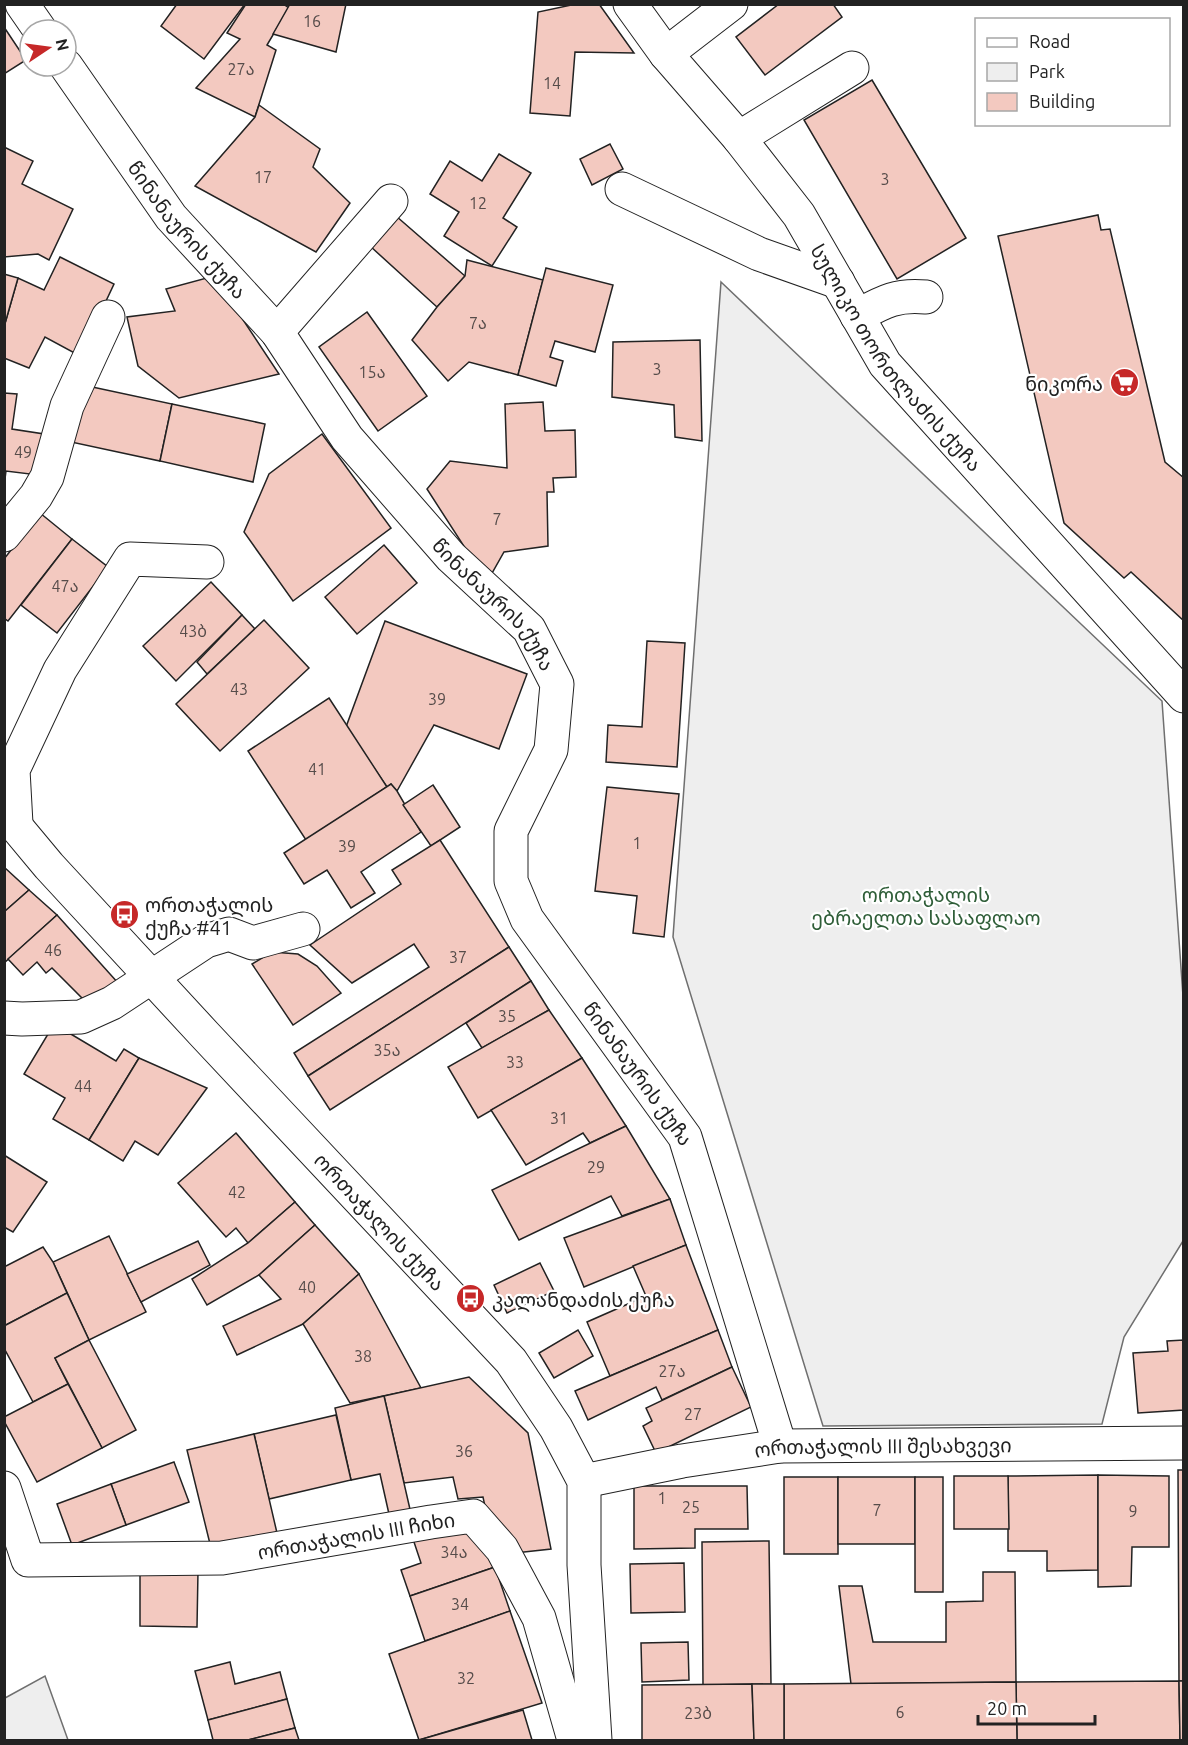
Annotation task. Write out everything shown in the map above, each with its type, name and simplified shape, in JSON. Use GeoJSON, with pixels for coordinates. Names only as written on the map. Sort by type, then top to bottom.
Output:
{"type":"FeatureCollection","features":[{"type":"Feature","properties":{"kind":"street"},"geometry":{"type":"LineString","coordinates":[[22,4],[32,18]]}},
{"type":"Feature","properties":{"kind":"street","name":"სულიკო თორთლაძის ქუჩა"},"geometry":{"type":"LineString","coordinates":[[630,4],[666,54],[739,138],[799,215],[885,364],[1184,696]]}},
{"type":"Feature","properties":{"kind":"street"},"geometry":{"type":"LineString","coordinates":[[666,54],[731,4]]}},
{"type":"Feature","properties":{"kind":"street"},"geometry":{"type":"LineString","coordinates":[[739,138],[852,68]]}},
{"type":"Feature","properties":{"kind":"street","name":"წინანაურის ქუჩა"},"geometry":{"type":"LineString","coordinates":[[74,78],[171,217],[277,332],[347,438],[451,557],[529,629],[557,684],[550,750],[511,831],[511,881],[527,919],[686,1137],[780,1446]]}},
{"type":"Feature","properties":{"kind":"street"},"geometry":{"type":"LineString","coordinates":[[622,189],[759,254],[838,282]]}},
{"type":"Feature","properties":{"kind":"street"},"geometry":{"type":"LineString","coordinates":[[277,332],[392,201]]}},
{"type":"Feature","properties":{"kind":"street"},"geometry":{"type":"LineString","coordinates":[[857,316],[889,298],[908,295],[926,297]]}},
{"type":"Feature","properties":{"kind":"street"},"geometry":{"type":"LineString","coordinates":[[4,535],[36,496],[47,477],[67,406],[108,317]]}},
{"type":"Feature","properties":{"kind":"street"},"geometry":{"type":"LineString","coordinates":[[10,818],[13,770],[60,670],[130,559],[207,562]]}},
{"type":"Feature","properties":{"kind":"street","name":"ორთაჭალის ქუჩა"},"geometry":{"type":"LineString","coordinates":[[10,818],[49,866],[511,1361],[556,1428],[584,1481],[584,1565],[595,1740]]}},
{"type":"Feature","properties":{"kind":"street"},"geometry":{"type":"LineString","coordinates":[[4,1018],[81,1017],[112,1003],[206,941],[229,934],[253,943],[303,929]]}},
{"type":"Feature","properties":{"kind":"street","name":"ორთაჭალის III შესახვევი"},"geometry":{"type":"LineString","coordinates":[[584,1481],[682,1461],[780,1446],[1184,1443]]}},
{"type":"Feature","properties":{"kind":"street","name":"ორთაჭალის III ჩიხი"},"geometry":{"type":"LineString","coordinates":[[4,1488],[28,1560],[222,1558],[473,1516],[502,1549],[539,1618],[574,1740]]}},
{"type":"Feature","properties":{"kind":"green space","name":"ორთაჭალის ებრაელთა სასაფლაო"},"geometry":{"type":"Polygon","coordinates":[[[721,282],[1162,701],[1183,996],[1183,1241],[1124,1337],[1102,1424],[823,1426],[673,937],[721,282]]]}},
{"type":"Feature","properties":{"kind":"green space"},"geometry":{"type":"Polygon","coordinates":[[[45,1676],[68,1740],[5,1740],[5,1698],[45,1676]]]}},
{"type":"Feature","properties":{"kind":"building"},"geometry":{"type":"Polygon","coordinates":[[[177,4],[245,4],[204,59],[161,26],[177,4]]]}},
{"type":"Feature","properties":{"kind":"building"},"geometry":{"type":"Polygon","coordinates":[[[246,4],[283,4],[289,8],[267,45],[276,50],[255,117],[196,88],[240,39],[227,33],[246,4]]]}},
{"type":"Feature","properties":{"kind":"building"},"geometry":{"type":"Polygon","coordinates":[[[290,4],[346,4],[336,52],[273,34],[290,4]]]}},
{"type":"Feature","properties":{"kind":"building"},"geometry":{"type":"Polygon","coordinates":[[[576,4],[599,4],[634,53],[575,52],[570,116],[530,113],[538,12],[576,4]]]}},
{"type":"Feature","properties":{"kind":"building"},"geometry":{"type":"Polygon","coordinates":[[[779,4],[833,4],[842,17],[765,75],[736,37],[779,4]]]}},
{"type":"Feature","properties":{"kind":"building"},"geometry":{"type":"Polygon","coordinates":[[[4,27],[18,48],[18,65],[4,74],[4,27]]]}},
{"type":"Feature","properties":{"kind":"building"},"geometry":{"type":"Polygon","coordinates":[[[872,80],[966,238],[897,279],[804,120],[872,80]]]}},
{"type":"Feature","properties":{"kind":"building"},"geometry":{"type":"Polygon","coordinates":[[[259,105],[320,149],[313,167],[350,203],[316,252],[195,186],[255,117],[259,105]]]}},
{"type":"Feature","properties":{"kind":"building"},"geometry":{"type":"Polygon","coordinates":[[[610,144],[623,169],[592,185],[580,159],[610,144]]]}},
{"type":"Feature","properties":{"kind":"building"},"geometry":{"type":"Polygon","coordinates":[[[4,147],[33,161],[22,184],[73,209],[49,260],[38,254],[4,257],[4,147]]]}},
{"type":"Feature","properties":{"kind":"building"},"geometry":{"type":"Polygon","coordinates":[[[499,154],[531,173],[503,218],[517,227],[492,266],[444,236],[459,212],[430,194],[450,161],[482,181],[499,154]]]}},
{"type":"Feature","properties":{"kind":"building"},"geometry":{"type":"Polygon","coordinates":[[[1098,215],[1101,230],[1110,229],[1165,462],[1184,478],[1184,621],[1131,572],[1124,578],[1064,523],[998,236],[1098,215]]]}},
{"type":"Feature","properties":{"kind":"building"},"geometry":{"type":"Polygon","coordinates":[[[396,216],[465,276],[437,307],[370,246],[396,216]]]}},
{"type":"Feature","properties":{"kind":"building"},"geometry":{"type":"Polygon","coordinates":[[[60,257],[114,284],[80,356],[45,337],[29,368],[4,358],[4,327],[18,278],[44,290],[60,257]]]}},
{"type":"Feature","properties":{"kind":"building"},"geometry":{"type":"Polygon","coordinates":[[[467,260],[543,280],[518,375],[469,362],[448,381],[412,340],[465,276],[467,260]]]}},
{"type":"Feature","properties":{"kind":"building"},"geometry":{"type":"Polygon","coordinates":[[[546,268],[613,285],[595,352],[555,341],[550,357],[563,361],[556,386],[518,375],[546,268]]]}},
{"type":"Feature","properties":{"kind":"building"},"geometry":{"type":"Polygon","coordinates":[[[4,274],[18,278],[4,327],[4,274]]]}},
{"type":"Feature","properties":{"kind":"building"},"geometry":{"type":"Polygon","coordinates":[[[214,276],[279,374],[179,398],[138,366],[127,317],[175,311],[166,289],[214,276]]]}},
{"type":"Feature","properties":{"kind":"building"},"geometry":{"type":"Polygon","coordinates":[[[367,312],[427,396],[378,431],[319,347],[367,312]]]}},
{"type":"Feature","properties":{"kind":"building"},"geometry":{"type":"Polygon","coordinates":[[[700,340],[702,441],[675,437],[674,405],[612,397],[613,342],[700,340]]]}},
{"type":"Feature","properties":{"kind":"building"},"geometry":{"type":"Polygon","coordinates":[[[83,385],[172,404],[160,461],[71,442],[83,385]]]}},
{"type":"Feature","properties":{"kind":"building"},"geometry":{"type":"Polygon","coordinates":[[[4,393],[17,394],[12,429],[44,434],[38,475],[6,471],[4,487],[4,393]]]}},
{"type":"Feature","properties":{"kind":"building"},"geometry":{"type":"Polygon","coordinates":[[[543,402],[545,431],[575,430],[576,477],[553,478],[554,492],[547,492],[548,546],[504,552],[487,582],[427,489],[450,461],[507,468],[505,404],[543,402]]]}},
{"type":"Feature","properties":{"kind":"building"},"geometry":{"type":"Polygon","coordinates":[[[172,404],[265,424],[253,482],[160,461],[172,404]]]}},
{"type":"Feature","properties":{"kind":"building"},"geometry":{"type":"Polygon","coordinates":[[[322,434],[391,528],[293,601],[244,532],[269,474],[322,434]]]}},
{"type":"Feature","properties":{"kind":"building"},"geometry":{"type":"Polygon","coordinates":[[[40,513],[72,539],[8,621],[4,618],[4,559],[40,513]]]}},
{"type":"Feature","properties":{"kind":"building"},"geometry":{"type":"Polygon","coordinates":[[[72,539],[108,567],[57,633],[21,605],[72,539]]]}},
{"type":"Feature","properties":{"kind":"building"},"geometry":{"type":"Polygon","coordinates":[[[384,545],[417,583],[357,634],[325,597],[384,545]]]}},
{"type":"Feature","properties":{"kind":"building"},"geometry":{"type":"Polygon","coordinates":[[[211,582],[242,615],[176,681],[143,646],[211,582]]]}},
{"type":"Feature","properties":{"kind":"building"},"geometry":{"type":"Polygon","coordinates":[[[242,615],[255,629],[207,674],[197,662],[242,615]]]}},
{"type":"Feature","properties":{"kind":"building"},"geometry":{"type":"Polygon","coordinates":[[[264,620],[309,668],[220,751],[176,704],[264,620]]]}},
{"type":"Feature","properties":{"kind":"building"},"geometry":{"type":"Polygon","coordinates":[[[385,621],[527,674],[499,749],[434,725],[397,791],[391,784],[387,787],[346,727],[385,621]]]}},
{"type":"Feature","properties":{"kind":"building"},"geometry":{"type":"Polygon","coordinates":[[[647,641],[685,643],[677,767],[606,762],[608,725],[642,727],[647,641]]]}},
{"type":"Feature","properties":{"kind":"building"},"geometry":{"type":"Polygon","coordinates":[[[329,698],[387,787],[306,840],[248,751],[329,698]]]}},
{"type":"Feature","properties":{"kind":"building"},"geometry":{"type":"Polygon","coordinates":[[[391,784],[421,832],[361,872],[375,893],[351,908],[327,870],[304,884],[284,853],[391,784]]]}},
{"type":"Feature","properties":{"kind":"building"},"geometry":{"type":"Polygon","coordinates":[[[433,785],[460,827],[431,846],[403,805],[433,785]]]}},
{"type":"Feature","properties":{"kind":"building"},"geometry":{"type":"Polygon","coordinates":[[[607,787],[679,794],[664,937],[633,933],[637,896],[595,891],[607,787]]]}},
{"type":"Feature","properties":{"kind":"building"},"geometry":{"type":"Polygon","coordinates":[[[440,840],[509,947],[308,1076],[294,1053],[429,967],[414,944],[352,983],[310,945],[401,884],[392,870],[440,840]]]}},
{"type":"Feature","properties":{"kind":"building"},"geometry":{"type":"Polygon","coordinates":[[[4,867],[29,890],[4,912],[4,867]]]}},
{"type":"Feature","properties":{"kind":"building"},"geometry":{"type":"Polygon","coordinates":[[[29,890],[57,915],[4,963],[4,912],[29,890]]]}},
{"type":"Feature","properties":{"kind":"building"},"geometry":{"type":"Polygon","coordinates":[[[57,915],[119,984],[85,1001],[52,968],[46,973],[37,962],[23,975],[8,959],[57,915]]]}},
{"type":"Feature","properties":{"kind":"building"},"geometry":{"type":"Polygon","coordinates":[[[509,947],[531,981],[330,1110],[308,1076],[509,947]]]}},
{"type":"Feature","properties":{"kind":"building"},"geometry":{"type":"Polygon","coordinates":[[[272,952],[298,954],[317,966],[341,993],[293,1025],[252,964],[272,952]]]}},
{"type":"Feature","properties":{"kind":"building"},"geometry":{"type":"Polygon","coordinates":[[[531,981],[549,1010],[482,1048],[466,1023],[531,981]]]}},
{"type":"Feature","properties":{"kind":"building"},"geometry":{"type":"Polygon","coordinates":[[[549,1010],[582,1058],[478,1118],[448,1067],[549,1010]]]}},
{"type":"Feature","properties":{"kind":"building"},"geometry":{"type":"Polygon","coordinates":[[[54,1024],[116,1061],[124,1049],[139,1058],[89,1140],[53,1119],[65,1098],[24,1074],[54,1024]]]}},
{"type":"Feature","properties":{"kind":"building"},"geometry":{"type":"Polygon","coordinates":[[[139,1058],[207,1088],[158,1155],[135,1141],[123,1161],[89,1140],[139,1058]]]}},
{"type":"Feature","properties":{"kind":"building"},"geometry":{"type":"Polygon","coordinates":[[[582,1058],[626,1126],[590,1143],[583,1133],[526,1165],[491,1110],[582,1058]]]}},
{"type":"Feature","properties":{"kind":"building"},"geometry":{"type":"Polygon","coordinates":[[[626,1126],[670,1199],[622,1216],[611,1196],[519,1240],[492,1190],[626,1126]]]}},
{"type":"Feature","properties":{"kind":"building"},"geometry":{"type":"Polygon","coordinates":[[[236,1133],[295,1202],[248,1243],[236,1228],[226,1237],[178,1183],[236,1133]]]}},
{"type":"Feature","properties":{"kind":"building"},"geometry":{"type":"Polygon","coordinates":[[[4,1155],[47,1182],[13,1232],[4,1227],[4,1155]]]}},
{"type":"Feature","properties":{"kind":"building"},"geometry":{"type":"Polygon","coordinates":[[[670,1199],[686,1245],[584,1287],[564,1238],[670,1199]]]}},
{"type":"Feature","properties":{"kind":"building"},"geometry":{"type":"Polygon","coordinates":[[[295,1202],[315,1225],[259,1275],[207,1305],[192,1279],[248,1243],[295,1202]]]}},
{"type":"Feature","properties":{"kind":"building"},"geometry":{"type":"Polygon","coordinates":[[[315,1225],[359,1274],[303,1324],[237,1355],[223,1326],[281,1299],[259,1275],[315,1225]]]}},
{"type":"Feature","properties":{"kind":"building"},"geometry":{"type":"Polygon","coordinates":[[[109,1236],[146,1312],[89,1340],[53,1262],[109,1236]]]}},
{"type":"Feature","properties":{"kind":"building"},"geometry":{"type":"Polygon","coordinates":[[[198,1241],[210,1265],[141,1302],[127,1274],[198,1241]]]}},
{"type":"Feature","properties":{"kind":"building"},"geometry":{"type":"Polygon","coordinates":[[[686,1245],[718,1330],[610,1376],[587,1322],[646,1296],[633,1266],[686,1245]]]}},
{"type":"Feature","properties":{"kind":"building"},"geometry":{"type":"Polygon","coordinates":[[[43,1247],[53,1262],[67,1293],[4,1326],[4,1267],[43,1247]]]}},
{"type":"Feature","properties":{"kind":"building"},"geometry":{"type":"Polygon","coordinates":[[[540,1263],[554,1291],[507,1313],[494,1285],[540,1263]]]}},
{"type":"Feature","properties":{"kind":"building"},"geometry":{"type":"Polygon","coordinates":[[[359,1274],[421,1388],[350,1403],[303,1324],[359,1274]]]}},
{"type":"Feature","properties":{"kind":"building"},"geometry":{"type":"Polygon","coordinates":[[[67,1293],[89,1340],[55,1358],[68,1384],[33,1402],[4,1348],[4,1326],[67,1293]]]}},
{"type":"Feature","properties":{"kind":"building"},"geometry":{"type":"Polygon","coordinates":[[[578,1330],[593,1356],[554,1378],[539,1353],[578,1330]]]}},
{"type":"Feature","properties":{"kind":"building"},"geometry":{"type":"Polygon","coordinates":[[[718,1330],[732,1367],[662,1400],[656,1387],[588,1420],[575,1391],[718,1330]]]}},
{"type":"Feature","properties":{"kind":"building"},"geometry":{"type":"Polygon","coordinates":[[[89,1340],[136,1430],[102,1448],[55,1358],[89,1340]]]}},
{"type":"Feature","properties":{"kind":"building"},"geometry":{"type":"Polygon","coordinates":[[[1184,1340],[1184,1410],[1138,1413],[1133,1353],[1168,1351],[1167,1341],[1184,1340]]]}},
{"type":"Feature","properties":{"kind":"building"},"geometry":{"type":"Polygon","coordinates":[[[732,1367],[751,1407],[656,1453],[643,1426],[652,1421],[646,1408],[732,1367]]]}},
{"type":"Feature","properties":{"kind":"building"},"geometry":{"type":"Polygon","coordinates":[[[469,1377],[528,1433],[551,1549],[515,1553],[487,1516],[483,1497],[458,1499],[453,1477],[404,1483],[384,1396],[469,1377]]]}},
{"type":"Feature","properties":{"kind":"building"},"geometry":{"type":"Polygon","coordinates":[[[68,1384],[102,1448],[37,1482],[4,1421],[4,1417],[68,1384]]]}},
{"type":"Feature","properties":{"kind":"building"},"geometry":{"type":"Polygon","coordinates":[[[384,1396],[412,1518],[391,1523],[380,1474],[351,1480],[335,1408],[384,1396]]]}},
{"type":"Feature","properties":{"kind":"building"},"geometry":{"type":"Polygon","coordinates":[[[336,1415],[351,1480],[269,1499],[254,1434],[336,1415]]]}},
{"type":"Feature","properties":{"kind":"building"},"geometry":{"type":"Polygon","coordinates":[[[254,1434],[277,1533],[211,1548],[187,1450],[254,1434]]]}},
{"type":"Feature","properties":{"kind":"building"},"geometry":{"type":"Polygon","coordinates":[[[174,1462],[189,1502],[126,1525],[111,1484],[174,1462]]]}},
{"type":"Feature","properties":{"kind":"building"},"geometry":{"type":"Polygon","coordinates":[[[1178,1470],[1184,1470],[1184,1681],[1179,1681],[1178,1470]]]}},
{"type":"Feature","properties":{"kind":"building"},"geometry":{"type":"Polygon","coordinates":[[[1098,1475],[1098,1570],[1047,1571],[1047,1551],[1008,1551],[1008,1476],[1098,1475]]]}},
{"type":"Feature","properties":{"kind":"building"},"geometry":{"type":"Polygon","coordinates":[[[1098,1475],[1169,1476],[1169,1547],[1132,1547],[1131,1586],[1098,1587],[1098,1475]]]}},
{"type":"Feature","properties":{"kind":"building"},"geometry":{"type":"Polygon","coordinates":[[[954,1476],[1008,1476],[1009,1529],[954,1529],[954,1476]]]}},
{"type":"Feature","properties":{"kind":"building"},"geometry":{"type":"Polygon","coordinates":[[[784,1477],[838,1477],[838,1554],[784,1554],[784,1477]]]}},
{"type":"Feature","properties":{"kind":"building"},"geometry":{"type":"Polygon","coordinates":[[[838,1477],[915,1477],[915,1544],[838,1544],[838,1477]]]}},
{"type":"Feature","properties":{"kind":"building"},"geometry":{"type":"Polygon","coordinates":[[[915,1477],[943,1477],[943,1592],[915,1592],[915,1477]]]}},
{"type":"Feature","properties":{"kind":"building"},"geometry":{"type":"Polygon","coordinates":[[[111,1484],[126,1525],[72,1545],[57,1504],[111,1484]]]}},
{"type":"Feature","properties":{"kind":"building"},"geometry":{"type":"Polygon","coordinates":[[[634,1486],[747,1486],[748,1529],[695,1529],[695,1548],[634,1549],[634,1486]]]}},
{"type":"Feature","properties":{"kind":"building"},"geometry":{"type":"Polygon","coordinates":[[[470,1525],[495,1567],[410,1596],[401,1570],[421,1563],[413,1539],[470,1525]]]}},
{"type":"Feature","properties":{"kind":"building"},"geometry":{"type":"Polygon","coordinates":[[[769,1541],[771,1684],[703,1685],[702,1542],[769,1541]]]}},
{"type":"Feature","properties":{"kind":"building"},"geometry":{"type":"Polygon","coordinates":[[[684,1563],[685,1612],[631,1613],[630,1564],[684,1563]]]}},
{"type":"Feature","properties":{"kind":"building"},"geometry":{"type":"Polygon","coordinates":[[[495,1567],[510,1611],[425,1641],[410,1596],[495,1567]]]}},
{"type":"Feature","properties":{"kind":"building"},"geometry":{"type":"Polygon","coordinates":[[[140,1571],[198,1571],[197,1627],[140,1626],[140,1571]]]}},
{"type":"Feature","properties":{"kind":"building"},"geometry":{"type":"Polygon","coordinates":[[[983,1572],[1015,1572],[1016,1682],[851,1684],[839,1586],[862,1586],[873,1642],[946,1642],[946,1602],[983,1601],[983,1572]]]}},
{"type":"Feature","properties":{"kind":"building"},"geometry":{"type":"Polygon","coordinates":[[[510,1611],[542,1703],[419,1740],[389,1654],[510,1611]]]}},
{"type":"Feature","properties":{"kind":"building"},"geometry":{"type":"Polygon","coordinates":[[[688,1642],[689,1680],[642,1682],[641,1643],[688,1642]]]}},
{"type":"Feature","properties":{"kind":"building"},"geometry":{"type":"Polygon","coordinates":[[[230,1662],[235,1684],[280,1672],[287,1699],[208,1720],[195,1671],[230,1662]]]}},
{"type":"Feature","properties":{"kind":"building"},"geometry":{"type":"Polygon","coordinates":[[[1179,1681],[1180,1740],[1017,1740],[1016,1682],[1179,1681]]]}},
{"type":"Feature","properties":{"kind":"building"},"geometry":{"type":"Polygon","coordinates":[[[1179,1681],[1184,1681],[1184,1740],[1180,1740],[1179,1681]]]}},
{"type":"Feature","properties":{"kind":"building"},"geometry":{"type":"Polygon","coordinates":[[[1016,1682],[1017,1740],[784,1740],[784,1684],[1016,1682]]]}},
{"type":"Feature","properties":{"kind":"building"},"geometry":{"type":"Polygon","coordinates":[[[752,1684],[754,1740],[642,1740],[642,1685],[752,1684]]]}},
{"type":"Feature","properties":{"kind":"building"},"geometry":{"type":"Polygon","coordinates":[[[752,1684],[784,1684],[784,1740],[754,1740],[752,1684]]]}},
{"type":"Feature","properties":{"kind":"building"},"geometry":{"type":"Polygon","coordinates":[[[287,1699],[295,1728],[248,1740],[213,1740],[208,1720],[287,1699]]]}},
{"type":"Feature","properties":{"kind":"building"},"geometry":{"type":"Polygon","coordinates":[[[523,1710],[532,1740],[419,1740],[523,1710]]]}},
{"type":"Feature","properties":{"kind":"building"},"geometry":{"type":"Polygon","coordinates":[[[295,1728],[299,1740],[248,1740],[295,1728]]]}},
{"type":"Feature","properties":{"kind":"place","name":"ნიკორა"},"geometry":{"type":"Point","coordinates":[1124,383]}},
{"type":"Feature","properties":{"kind":"place","name":"ორთაჭალის ქუჩა #41"},"geometry":{"type":"Point","coordinates":[124,915]}},
{"type":"Feature","properties":{"kind":"place","name":"კალანდაძის ქუჩა"},"geometry":{"type":"Point","coordinates":[471,1299]}}]}
